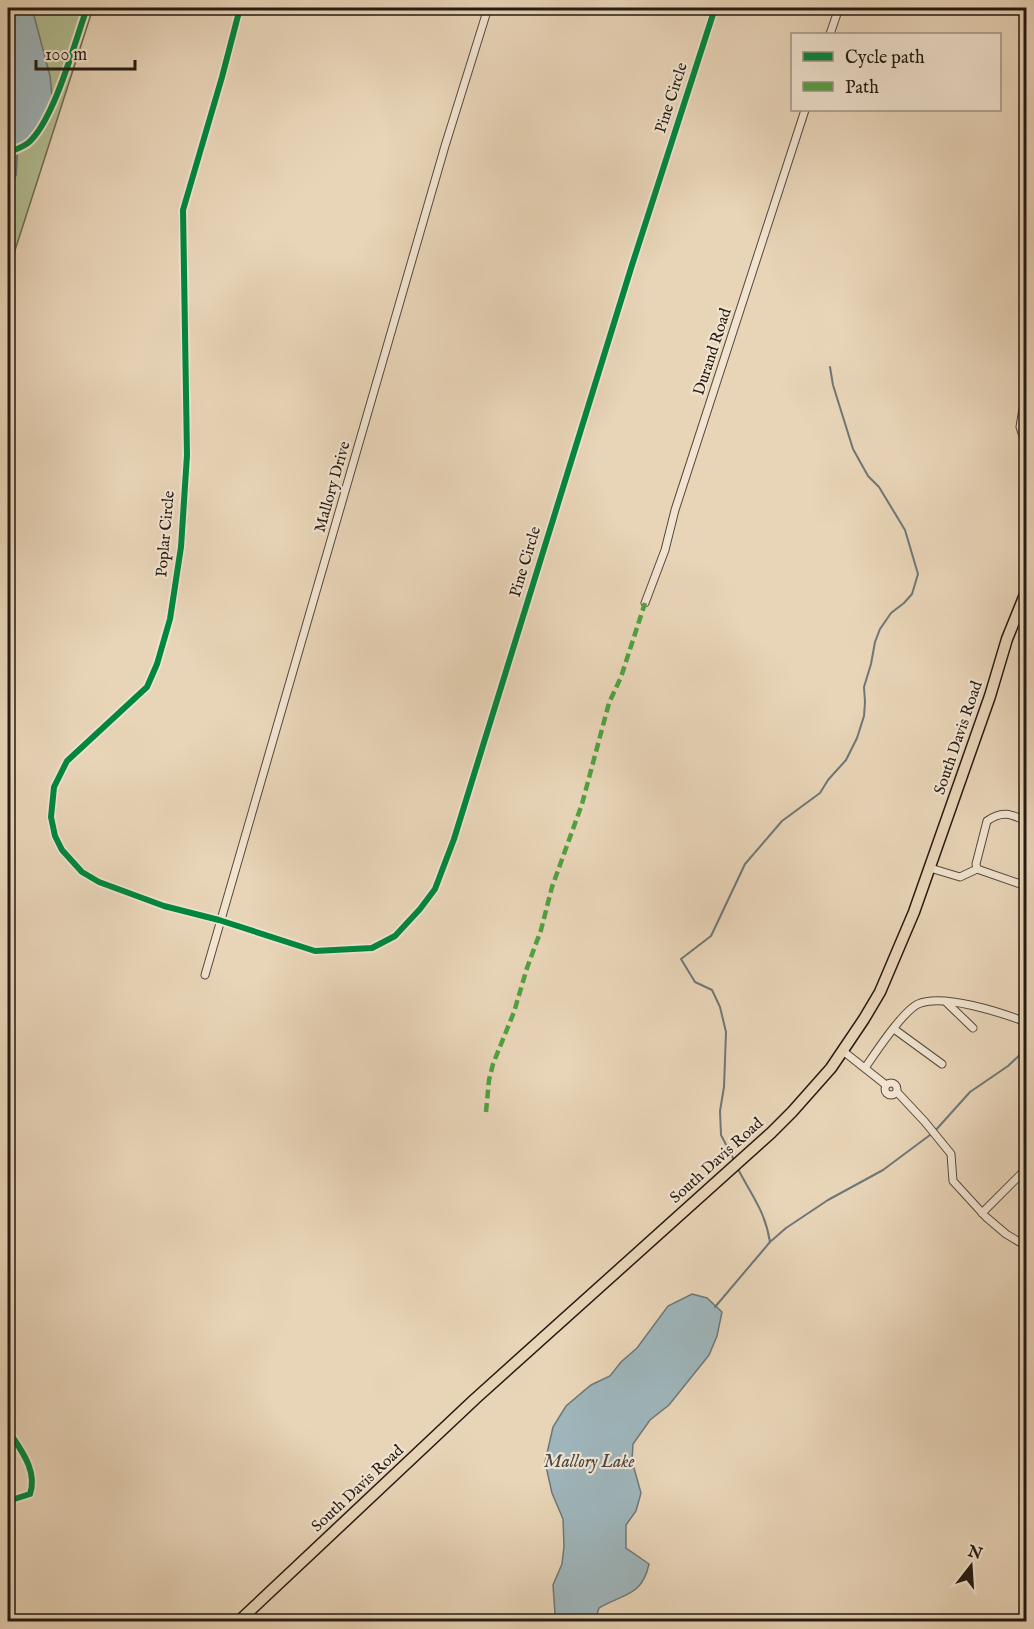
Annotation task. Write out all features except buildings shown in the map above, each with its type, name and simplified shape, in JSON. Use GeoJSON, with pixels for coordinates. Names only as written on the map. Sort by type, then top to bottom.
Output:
{"type":"FeatureCollection","features":[{"type":"Feature","properties":{"kind":"main road","name":"South Davis Road"},"geometry":{"type":"LineString","coordinates":[[238,1622],[475,1400],[771,1133],[812,1090],[843,1051],[880,992],[914,912],[990,696],[1007,639],[1023,613],[1026,592]]}},
{"type":"Feature","properties":{"kind":"street","name":"Poplar Circle"},"geometry":{"type":"LineString","coordinates":[[219,920],[164,906],[99,882],[82,872],[68,858],[55,836],[50,807],[54,787],[67,761],[147,687],[157,664],[170,619],[181,547],[187,455],[183,210],[240,8]]}},
{"type":"Feature","properties":{"kind":"street","name":"Mallory Drive"},"geometry":{"type":"LineString","coordinates":[[205,975],[219,920],[488,8]]}},
{"type":"Feature","properties":{"kind":"street","name":"Pine Circle"},"geometry":{"type":"LineString","coordinates":[[219,920],[315,951],[372,948],[395,936],[435,890],[454,839],[715,8]]}},
{"type":"Feature","properties":{"kind":"street"},"geometry":{"type":"LineString","coordinates":[[830,33],[839,8]]}},
{"type":"Feature","properties":{"kind":"street","name":"Durand Road"},"geometry":{"type":"LineString","coordinates":[[645,603],[665,550],[675,510],[805,111]]}},
{"type":"Feature","properties":{"kind":"street"},"geometry":{"type":"LineString","coordinates":[[1026,390],[1020,427],[1026,445]]}},
{"type":"Feature","properties":{"kind":"street"},"geometry":{"type":"LineString","coordinates":[[977,869],[976,864],[987,821],[996,814],[1012,815],[1026,821]]}},
{"type":"Feature","properties":{"kind":"street"},"geometry":{"type":"LineString","coordinates":[[930,868],[960,877],[977,869],[1026,886]]}},
{"type":"Feature","properties":{"kind":"street"},"geometry":{"type":"LineString","coordinates":[[865,1068],[902,1017],[917,1005],[930,1001],[984,1008],[1026,1022]]}},
{"type":"Feature","properties":{"kind":"street"},"geometry":{"type":"LineString","coordinates":[[946,1002],[973,1028]]}},
{"type":"Feature","properties":{"kind":"street"},"geometry":{"type":"LineString","coordinates":[[894,1029],[942,1064]]}},
{"type":"Feature","properties":{"kind":"street"},"geometry":{"type":"LineString","coordinates":[[843,1051],[886,1085],[894,1083],[898,1088],[897,1092],[951,1154],[953,1181],[982,1213],[1006,1234],[1026,1246]]}},
{"type":"Feature","properties":{"kind":"street"},"geometry":{"type":"LineString","coordinates":[[982,1213],[1026,1168]]}},
{"type":"Feature","properties":{"kind":"green space"},"geometry":{"type":"Polygon","coordinates":[[[8,8],[93,8],[8,272],[8,8]]]}},
{"type":"Feature","properties":{"kind":"water"},"geometry":{"type":"Polygon","coordinates":[[[8,8],[32,8],[50,76],[52,96],[35,131],[8,152],[8,8]]]}},
{"type":"Feature","properties":{"kind":"water","name":"Mallory Lake"},"geometry":{"type":"Polygon","coordinates":[[[692,1294],[707,1298],[722,1312],[717,1336],[709,1355],[669,1405],[650,1420],[633,1444],[632,1461],[641,1493],[636,1511],[626,1525],[626,1548],[649,1564],[646,1574],[637,1588],[599,1608],[595,1621],[549,1621],[555,1614],[553,1585],[562,1564],[564,1546],[563,1519],[552,1493],[545,1462],[553,1427],[566,1406],[591,1385],[610,1376],[637,1348],[668,1306],[692,1294]]]}},
{"type":"Feature","properties":{"kind":"waterway"},"geometry":{"type":"LineString","coordinates":[[8,188],[16,175],[17,154]]}},
{"type":"Feature","properties":{"kind":"waterway"},"geometry":{"type":"LineString","coordinates":[[735,1162],[721,1135],[720,1111],[724,1087],[726,1032],[720,1007],[712,990],[695,982],[681,959],[711,936],[745,864],[782,821],[820,793],[846,760],[857,738],[864,716],[864,687],[880,629],[891,613],[912,594],[918,574],[905,530],[879,487],[868,476],[853,449],[833,385],[830,367]]}},
{"type":"Feature","properties":{"kind":"waterway"},"geometry":{"type":"LineString","coordinates":[[715,1307],[770,1242],[786,1228],[828,1200],[883,1170],[934,1132],[970,1092],[1008,1066],[1026,1049]]}},
{"type":"Feature","properties":{"kind":"waterway"},"geometry":{"type":"LineString","coordinates":[[737,1167],[761,1212],[770,1242]]}},
{"type":"Feature","properties":{"kind":"marked path"},"geometry":{"type":"LineString","coordinates":[[486,1112],[493,1064],[514,1012],[541,930],[552,887],[582,804],[609,703],[621,677],[645,603]]}},
{"type":"Feature","properties":{"kind":"cycle path"},"geometry":{"type":"LineString","coordinates":[[8,153],[28,143],[38,132],[63,80],[87,8]]}},
{"type":"Feature","properties":{"kind":"cycle path"},"geometry":{"type":"LineString","coordinates":[[240,8],[183,210],[187,455],[181,547],[170,619],[157,664],[147,687],[67,761],[54,787],[51,817],[55,836],[62,850],[82,872],[99,882],[164,906],[219,920],[315,951],[372,948],[395,936],[435,889],[454,839],[632,265],[715,8]]}},
{"type":"Feature","properties":{"kind":"cycle path"},"geometry":{"type":"LineString","coordinates":[[8,1430],[22,1452],[32,1477],[30,1494],[8,1501]]}}]}
